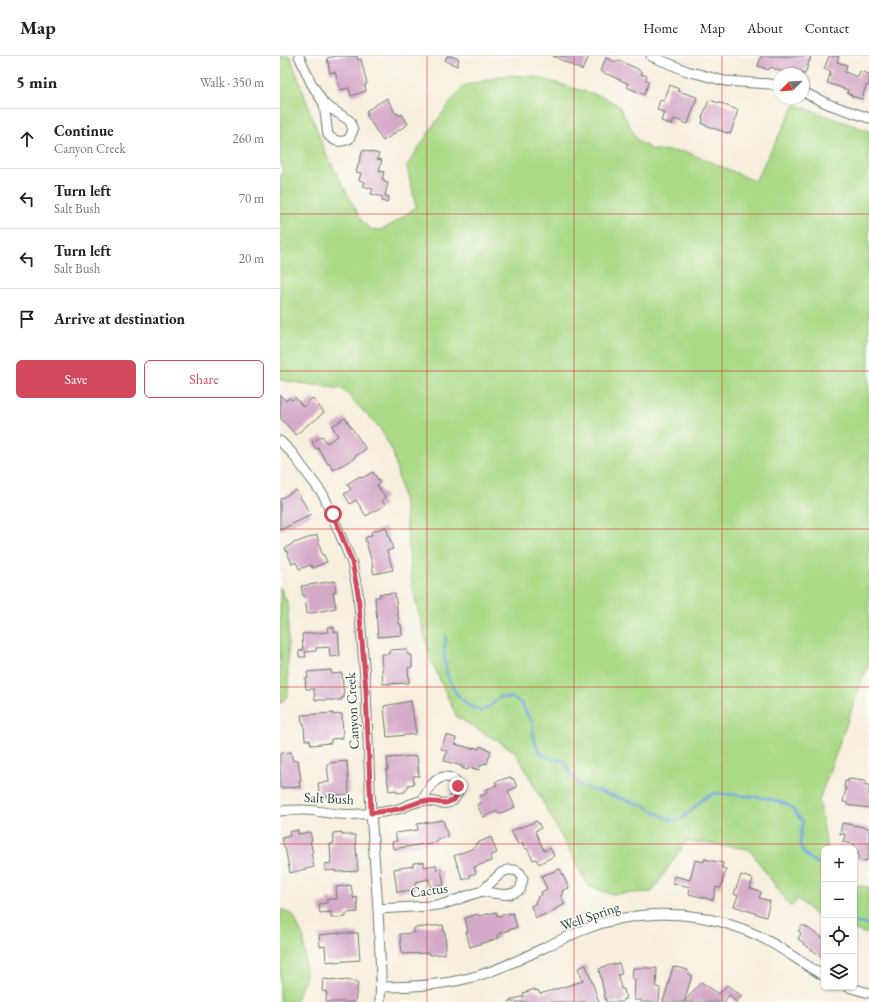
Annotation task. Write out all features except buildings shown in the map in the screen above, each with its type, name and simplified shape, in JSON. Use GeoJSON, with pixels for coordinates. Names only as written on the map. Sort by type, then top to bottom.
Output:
{"type":"FeatureCollection","features":[{"type":"Feature","properties":{"kind":"street"},"geometry":{"type":"LineString","coordinates":[[299,56],[311,83],[324,104]]}},
{"type":"Feature","properties":{"kind":"street"},"geometry":{"type":"LineString","coordinates":[[651,56],[687,71],[725,81],[773,85]]}},
{"type":"Feature","properties":{"kind":"street"},"geometry":{"type":"LineString","coordinates":[[809,95],[828,104],[869,118]]}},
{"type":"Feature","properties":{"kind":"street","name":"Canyon Creek"},"geometry":{"type":"LineString","coordinates":[[280,440],[292,453],[324,496],[352,562],[358,593],[366,690],[371,813],[378,909],[381,987],[380,1002]]}},
{"type":"Feature","properties":{"kind":"street","name":"Salt Bush"},"geometry":{"type":"LineString","coordinates":[[280,811],[305,810],[339,814],[371,813],[399,809],[422,801]]}},
{"type":"Feature","properties":{"kind":"street","name":"Cactus"},"geometry":{"type":"LineString","coordinates":[[378,909],[444,904],[482,891]]}},
{"type":"Feature","properties":{"kind":"street","name":"Well Spring"},"geometry":{"type":"LineString","coordinates":[[381,987],[438,985],[464,980],[496,970],[594,926],[630,917],[670,914],[712,919],[755,933],[780,947],[821,974]]}},
{"type":"Feature","properties":{"kind":"street"},"geometry":{"type":"LineString","coordinates":[[857,989],[869,992]]}},
{"type":"Feature","properties":{"kind":"green space"},"geometry":{"type":"Polygon","coordinates":[[[280,56],[290,56],[325,152],[362,221],[370,229],[380,230],[393,224],[416,207],[407,166],[435,123],[463,86],[507,75],[536,77],[604,97],[619,106],[638,141],[652,150],[687,152],[755,181],[795,105],[869,131],[869,666],[866,670],[819,800],[827,846],[821,846],[821,918],[798,899],[791,907],[749,849],[686,841],[652,892],[611,894],[588,886],[516,752],[457,717],[431,661],[412,586],[405,508],[393,452],[380,428],[342,389],[280,380],[280,176],[283,173],[280,159],[280,56]]]}},
{"type":"Feature","properties":{"kind":"green space"},"geometry":{"type":"Polygon","coordinates":[[[280,587],[288,604],[288,695],[280,704],[280,587]]]}},
{"type":"Feature","properties":{"kind":"green space"},"geometry":{"type":"Polygon","coordinates":[[[857,885],[869,887],[869,934],[857,931],[857,885]]]}},
{"type":"Feature","properties":{"kind":"green space"},"geometry":{"type":"Polygon","coordinates":[[[280,909],[293,915],[304,939],[306,976],[295,1002],[280,1002],[280,909]]]}},
{"type":"Feature","properties":{"kind":"waterway"},"geometry":{"type":"LineString","coordinates":[[446,636],[444,652],[445,663],[450,681],[459,696],[472,707],[481,711],[489,707],[500,697],[513,698],[520,702],[532,722],[534,739],[540,753],[551,759],[564,761],[573,778],[581,786],[645,806],[668,819],[676,821],[692,810],[704,798],[715,793],[766,798],[789,805],[803,822],[800,834],[800,844],[804,853],[814,861],[821,864]]}},
{"type":"Feature","properties":{"kind":"waterway"},"geometry":{"type":"LineString","coordinates":[[857,923],[869,925]]}},
{"type":"Feature","properties":{"kind":"route"},"geometry":{"type":"LineString","coordinates":[[333,514],[352,562],[358,593],[366,690],[371,813],[399,809],[422,801],[446,803],[454,800],[457,795],[458,786]]}}]}
